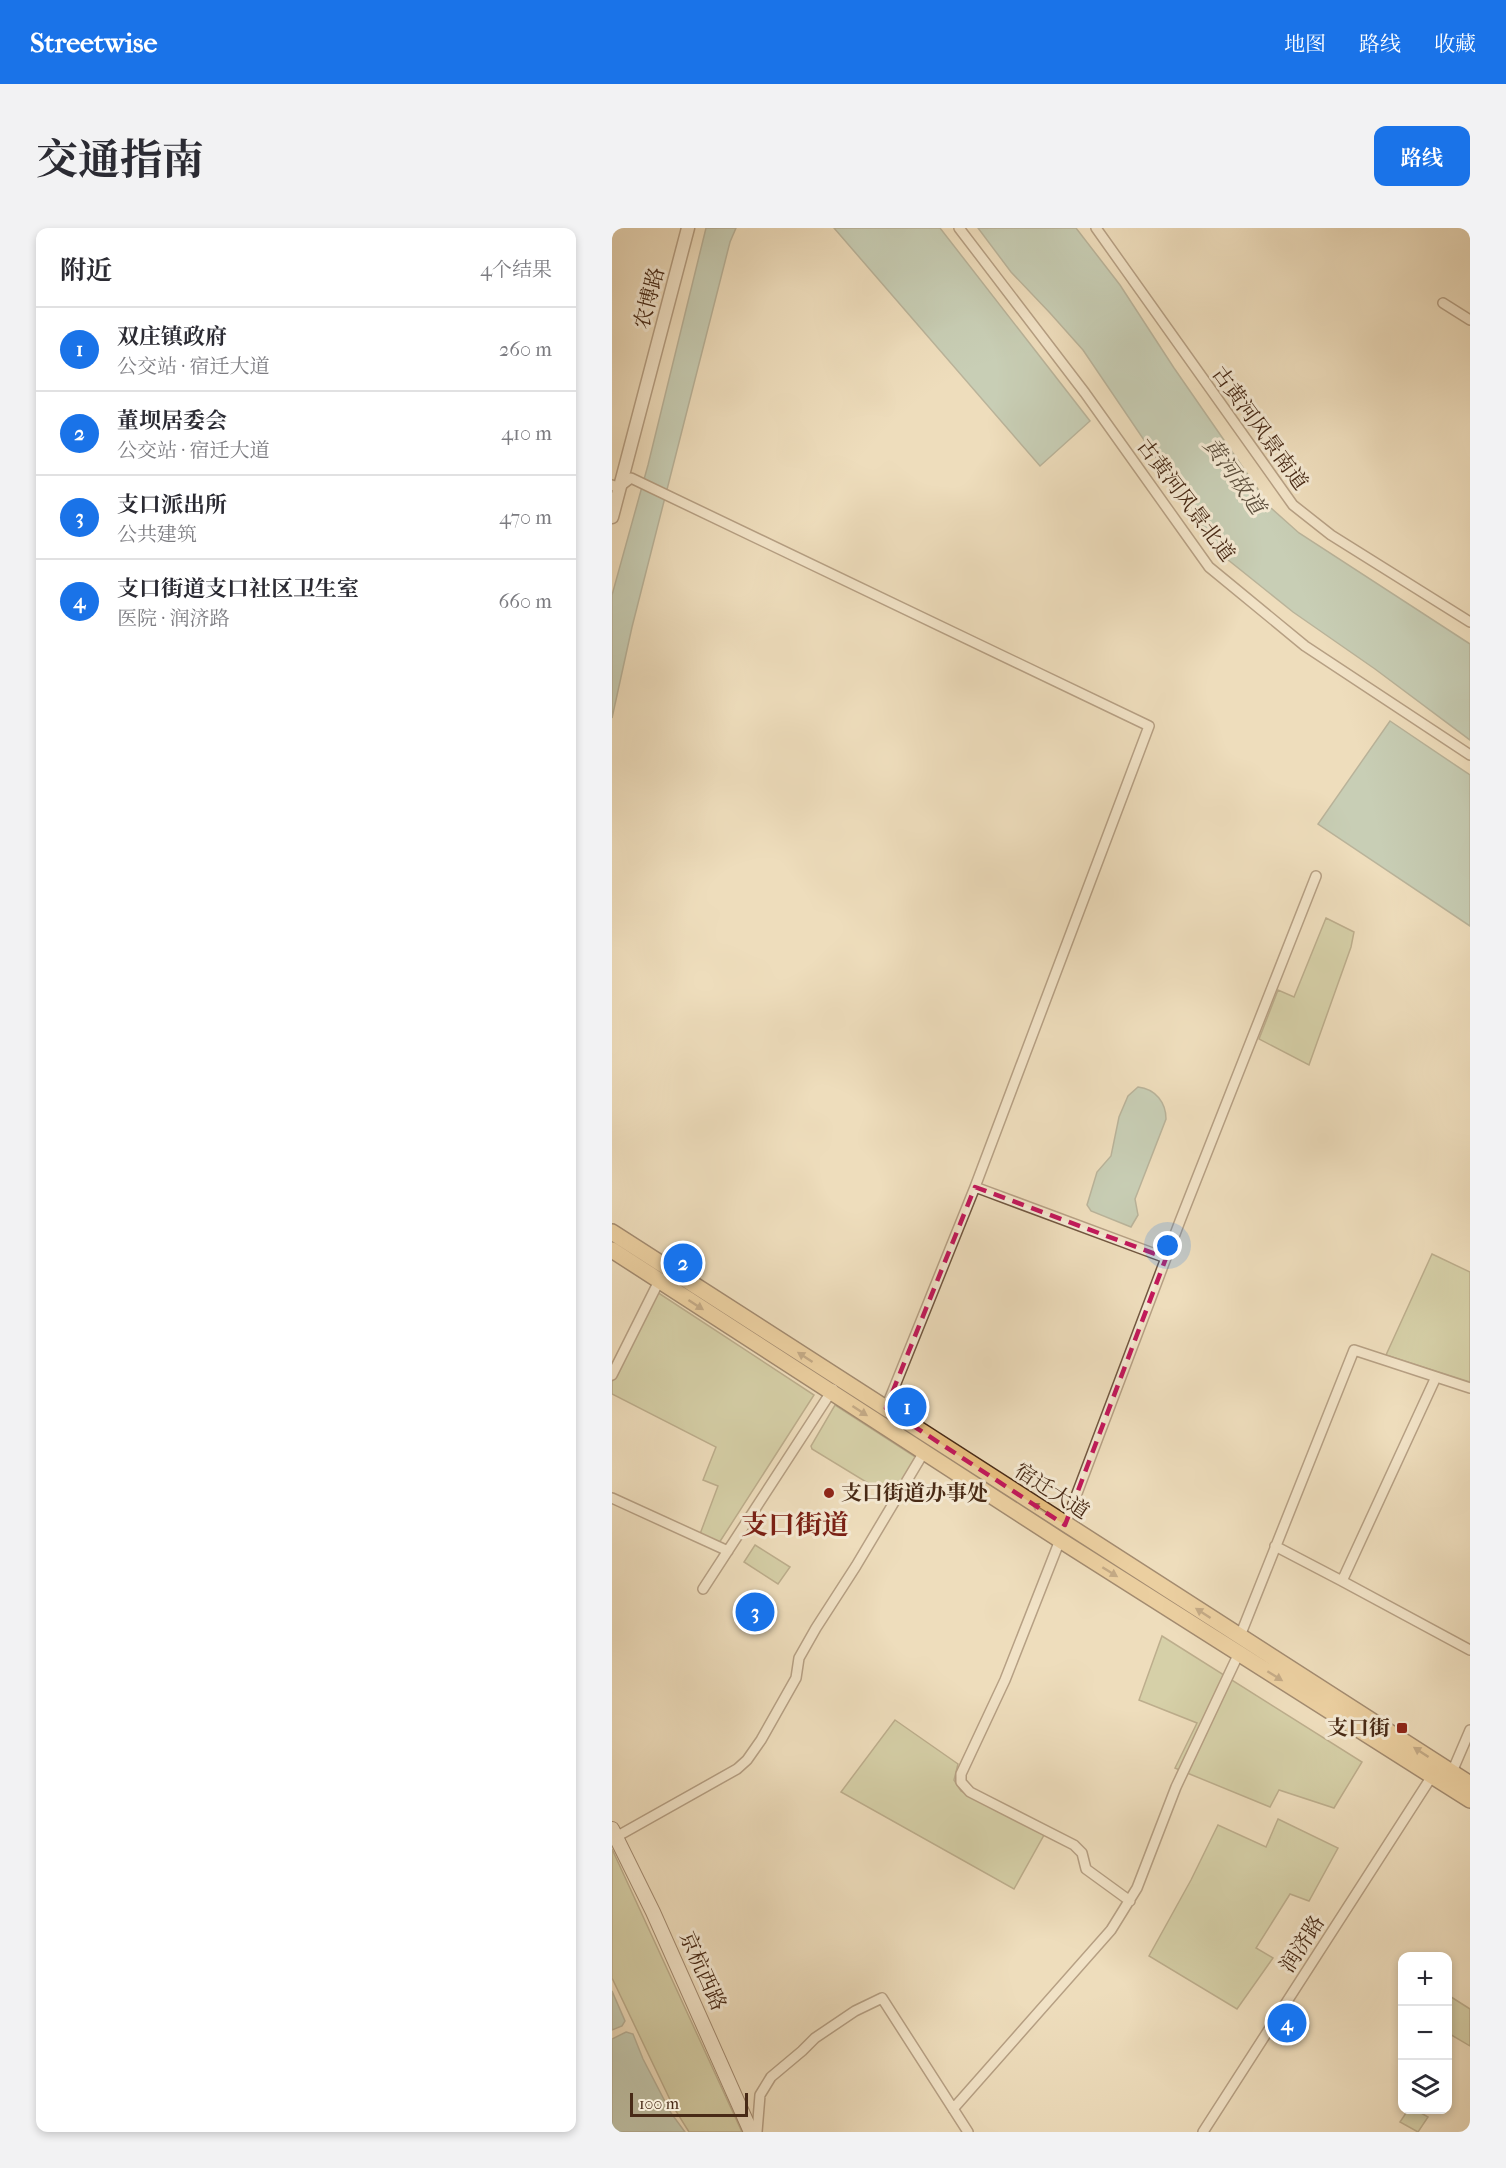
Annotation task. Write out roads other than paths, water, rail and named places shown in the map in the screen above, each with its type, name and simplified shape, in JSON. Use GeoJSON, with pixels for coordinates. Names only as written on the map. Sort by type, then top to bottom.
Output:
{"type":"FeatureCollection","features":[{"type":"Feature","properties":{"kind":"main road","name":"宿迁大道"},"geometry":{"type":"LineString","coordinates":[[612,1232],[835,1385],[924,1452],[1470,1800]]}},
{"type":"Feature","properties":{"kind":"main road","name":"宿迁大道"},"geometry":{"type":"LineString","coordinates":[[612,1250],[659,1281],[835,1385],[886,1408],[1470,1784]]}},
{"type":"Feature","properties":{"kind":"main road","name":"京杭西路"},"geometry":{"type":"LineString","coordinates":[[614,1833],[658,1923],[751,2132]]}},
{"type":"Feature","properties":{"kind":"street","name":"农博路"},"geometry":{"type":"LineString","coordinates":[[612,517],[615,487],[688,228]]}},
{"type":"Feature","properties":{"kind":"street","name":"古黄河风景北道"},"geometry":{"type":"LineString","coordinates":[[959,228],[1085,393],[1209,567],[1305,646],[1470,755]]}},
{"type":"Feature","properties":{"kind":"street","name":"古黄河风景南道"},"geometry":{"type":"LineString","coordinates":[[1096,228],[1293,505],[1331,535],[1470,622]]}},
{"type":"Feature","properties":{"kind":"street"},"geometry":{"type":"LineString","coordinates":[[1443,303],[1470,321]]}},
{"type":"Feature","properties":{"kind":"street"},"geometry":{"type":"LineString","coordinates":[[615,487],[631,478],[1149,726],[975,1187],[886,1408]]}},
{"type":"Feature","properties":{"kind":"street"},"geometry":{"type":"LineString","coordinates":[[1065,1525],[1166,1258],[1316,876]]}},
{"type":"Feature","properties":{"kind":"street"},"geometry":{"type":"LineString","coordinates":[[975,1187],[1166,1258]]}},
{"type":"Feature","properties":{"kind":"street"},"geometry":{"type":"LineString","coordinates":[[612,1375],[659,1281]]}},
{"type":"Feature","properties":{"kind":"street"},"geometry":{"type":"LineString","coordinates":[[1240,1636],[1354,1350],[1470,1388]]}},
{"type":"Feature","properties":{"kind":"street"},"geometry":{"type":"LineString","coordinates":[[1342,1581],[1436,1377]]}},
{"type":"Feature","properties":{"kind":"street"},"geometry":{"type":"LineString","coordinates":[[704,1589],[835,1385]]}},
{"type":"Feature","properties":{"kind":"street"},"geometry":{"type":"LineString","coordinates":[[614,1833],[737,1769],[747,1760],[765,1733],[795,1678],[800,1658],[816,1628],[924,1452]]}},
{"type":"Feature","properties":{"kind":"street"},"geometry":{"type":"LineString","coordinates":[[612,1498],[728,1551]]}},
{"type":"Feature","properties":{"kind":"street"},"geometry":{"type":"LineString","coordinates":[[1060,1540],[1005,1680],[962,1774],[961,1782],[970,1792],[1074,1845],[1082,1854],[1086,1869],[1130,1901]]}},
{"type":"Feature","properties":{"kind":"street"},"geometry":{"type":"LineString","coordinates":[[1275,1546],[1470,1650]]}},
{"type":"Feature","properties":{"kind":"street"},"geometry":{"type":"LineString","coordinates":[[953,2109],[1111,1930],[1130,1901],[1176,1787],[1239,1653]]}},
{"type":"Feature","properties":{"kind":"street"},"geometry":{"type":"LineString","coordinates":[[1452,1772],[1470,1730]]}},
{"type":"Feature","properties":{"kind":"street","name":"润济路"},"geometry":{"type":"LineString","coordinates":[[1203,2132],[1431,1776]]}},
{"type":"Feature","properties":{"kind":"street"},"geometry":{"type":"LineString","coordinates":[[758,2132],[760,2095],[771,2078],[815,2038],[855,2011],[882,1998],[968,2132]]}},
{"type":"Feature","properties":{"kind":"water"},"geometry":{"type":"Polygon","coordinates":[[[706,228],[736,228],[730,242],[632,627],[612,718],[612,595],[648,465],[706,228]]]}},
{"type":"Feature","properties":{"kind":"water"},"geometry":{"type":"Polygon","coordinates":[[[834,228],[940,228],[1090,421],[1040,466],[834,228]]]}},
{"type":"Feature","properties":{"kind":"water","name":"黄河故道"},"geometry":{"type":"Polygon","coordinates":[[[978,228],[1076,228],[1120,285],[1174,368],[1271,508],[1299,533],[1470,644],[1470,740],[1375,669],[1293,612],[1222,555],[1083,350],[1011,272],[978,228]]]}},
{"type":"Feature","properties":{"kind":"water"},"geometry":{"type":"Polygon","coordinates":[[[1390,721],[1470,775],[1470,926],[1318,824],[1390,721]]]}},
{"type":"Feature","properties":{"kind":"water"},"geometry":{"type":"Polygon","coordinates":[[[1138,1087],[1150,1091],[1159,1098],[1166,1113],[1166,1119],[1135,1199],[1138,1215],[1131,1227],[1091,1211],[1087,1205],[1097,1172],[1111,1156],[1119,1117],[1128,1096],[1138,1087]]]}},
{"type":"Feature","properties":{"kind":"water"},"geometry":{"type":"Polygon","coordinates":[[[612,1991],[625,2021],[622,2026],[612,2030],[612,1991]]]}},
{"type":"Feature","properties":{"kind":"water"},"geometry":{"type":"Polygon","coordinates":[[[626,2032],[633,2034],[643,2059],[671,2113],[685,2132],[612,2132],[612,2039],[626,2032]]]}},
{"type":"Feature","properties":{"kind":"place","name":"董坝居委会"},"geometry":{"type":"Point","coordinates":[683,1263]}},
{"type":"Feature","properties":{"kind":"place","name":"双庄镇政府"},"geometry":{"type":"Point","coordinates":[907,1407]}},
{"type":"Feature","properties":{"kind":"place","name":"支口街道办事处"},"geometry":{"type":"Point","coordinates":[829,1493]}},
{"type":"Feature","properties":{"kind":"place","name":"支口派出所"},"geometry":{"type":"Point","coordinates":[755,1612]}},
{"type":"Feature","properties":{"kind":"place","name":"支口街"},"geometry":{"type":"Point","coordinates":[1402,1728]}},
{"type":"Feature","properties":{"kind":"place","name":"支口街道支口社区卫生室"},"geometry":{"type":"Point","coordinates":[1287,2023]}},
{"type":"Feature","properties":{"kind":"district","name":"支口街道"},"geometry":{"type":"Point","coordinates":[795,1525]}}]}
